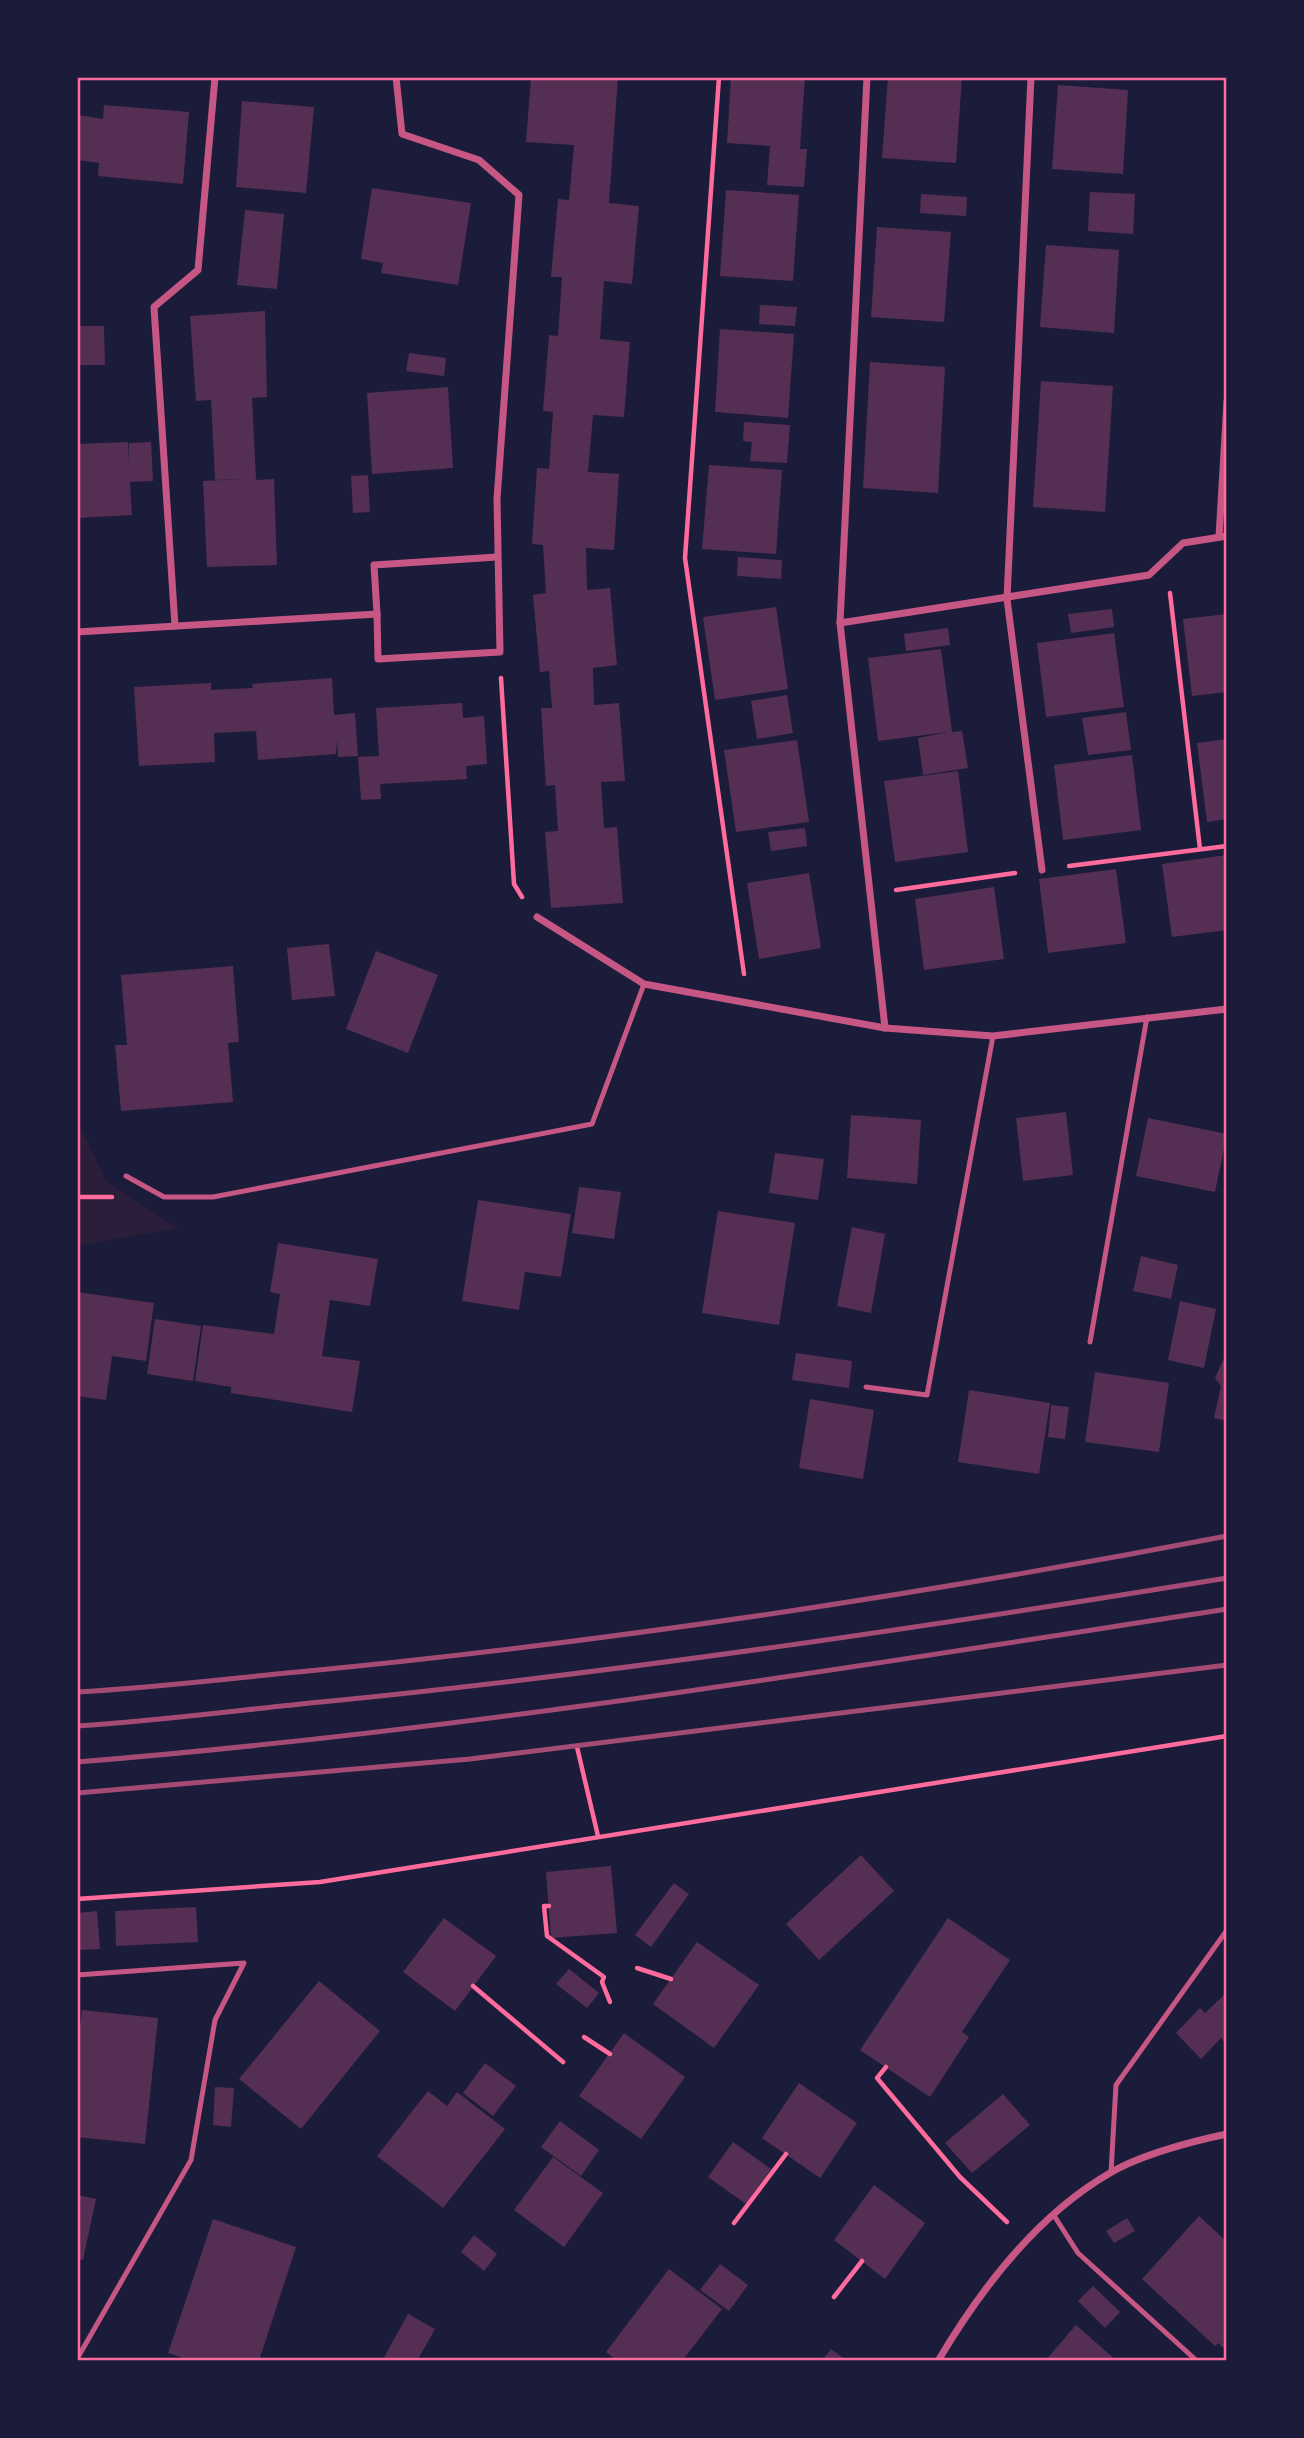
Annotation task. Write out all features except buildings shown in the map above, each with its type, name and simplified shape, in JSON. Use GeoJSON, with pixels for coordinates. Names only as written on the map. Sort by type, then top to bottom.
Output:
{"type":"FeatureCollection","features":[{"type":"Feature","properties":{"kind":"street"},"geometry":{"type":"LineString","coordinates":[[175,626],[154,307],[198,270],[215,77]]}},
{"type":"Feature","properties":{"kind":"street"},"geometry":{"type":"LineString","coordinates":[[396,77],[402,134],[478,160],[519,195],[497,499],[500,652],[378,659],[374,565],[497,557]]}},
{"type":"Feature","properties":{"kind":"street"},"geometry":{"type":"LineString","coordinates":[[867,77],[839,623],[885,1028]]}},
{"type":"Feature","properties":{"kind":"street"},"geometry":{"type":"LineString","coordinates":[[1031,77],[1007,599],[1042,870]]}},
{"type":"Feature","properties":{"kind":"street"},"geometry":{"type":"LineString","coordinates":[[839,623],[1149,575],[1183,543],[1223,537],[1227,401]]}},
{"type":"Feature","properties":{"kind":"street"},"geometry":{"type":"LineString","coordinates":[[77,632],[377,614]]}},
{"type":"Feature","properties":{"kind":"street"},"geometry":{"type":"LineString","coordinates":[[537,917],[644,984],[885,1028],[993,1036],[1227,1009]]}},
{"type":"Feature","properties":{"kind":"street"},"geometry":{"type":"LineString","coordinates":[[938,2361],[970,2308],[1053,2214],[1111,2172],[1194,2141],[1227,2134]]}},
{"type":"Feature","properties":{"kind":"lane"},"geometry":{"type":"LineString","coordinates":[[126,1176],[164,1197],[213,1197],[592,1124],[644,984]]}},
{"type":"Feature","properties":{"kind":"lane"},"geometry":{"type":"LineString","coordinates":[[1090,1342],[1147,1017]]}},
{"type":"Feature","properties":{"kind":"lane"},"geometry":{"type":"LineString","coordinates":[[866,1387],[928,1395],[993,1036]]}},
{"type":"Feature","properties":{"kind":"lane"},"geometry":{"type":"LineString","coordinates":[[1111,2172],[1116,2085],[1227,1930]]}},
{"type":"Feature","properties":{"kind":"lane"},"geometry":{"type":"LineString","coordinates":[[77,1975],[244,1963],[215,2020],[191,2160],[77,2359]]}},
{"type":"Feature","properties":{"kind":"lane"},"geometry":{"type":"LineString","coordinates":[[1053,2214],[1078,2253],[1197,2361]]}},
{"type":"Feature","properties":{"kind":"path"},"geometry":{"type":"LineString","coordinates":[[719,77],[685,558],[748,1005]]}},
{"type":"Feature","properties":{"kind":"path"},"geometry":{"type":"LineString","coordinates":[[1166,559],[1200,849]]}},
{"type":"Feature","properties":{"kind":"path"},"geometry":{"type":"LineString","coordinates":[[500,652],[514,884],[537,917]]}},
{"type":"Feature","properties":{"kind":"path"},"geometry":{"type":"LineString","coordinates":[[77,1899],[320,1882],[1227,1736]]}},
{"type":"Feature","properties":{"kind":"path"},"geometry":{"type":"LineString","coordinates":[[577,1747],[598,1836]]}},
{"type":"Feature","properties":{"kind":"path"},"geometry":{"type":"LineString","coordinates":[[549,1906],[544,1906],[547,1936],[604,1978],[602,1982],[610,2003]]}},
{"type":"Feature","properties":{"kind":"path"},"geometry":{"type":"LineString","coordinates":[[637,1968],[671,1979]]}},
{"type":"Feature","properties":{"kind":"path"},"geometry":{"type":"LineString","coordinates":[[473,1986],[563,2062]]}},
{"type":"Feature","properties":{"kind":"path"},"geometry":{"type":"LineString","coordinates":[[584,2036],[610,2054]]}},
{"type":"Feature","properties":{"kind":"path"},"geometry":{"type":"LineString","coordinates":[[886,2067],[877,2078],[960,2177],[1028,2241]]}},
{"type":"Feature","properties":{"kind":"path"},"geometry":{"type":"LineString","coordinates":[[734,2223],[786,2154]]}},
{"type":"Feature","properties":{"kind":"path"},"geometry":{"type":"LineString","coordinates":[[834,2297],[862,2261]]}},
{"type":"Feature","properties":{"kind":"shaded area"},"geometry":{"type":"Polygon","coordinates":[[[77,1119],[106,1181],[178,1228],[77,1246],[77,1119]]]}},
{"type":"Feature","properties":{"kind":"railway"},"geometry":{"type":"LineString","coordinates":[[77,1692],[415,1660],[648,1631],[996,1578],[1227,1536]]}},
{"type":"Feature","properties":{"kind":"railway"},"geometry":{"type":"LineString","coordinates":[[77,1726],[435,1690],[661,1663],[1227,1578]]}},
{"type":"Feature","properties":{"kind":"railway"},"geometry":{"type":"LineString","coordinates":[[77,1762],[222,1749],[510,1716],[1227,1609]]}},
{"type":"Feature","properties":{"kind":"railway"},"geometry":{"type":"LineString","coordinates":[[77,1793],[470,1759],[1227,1665]]}}]}
